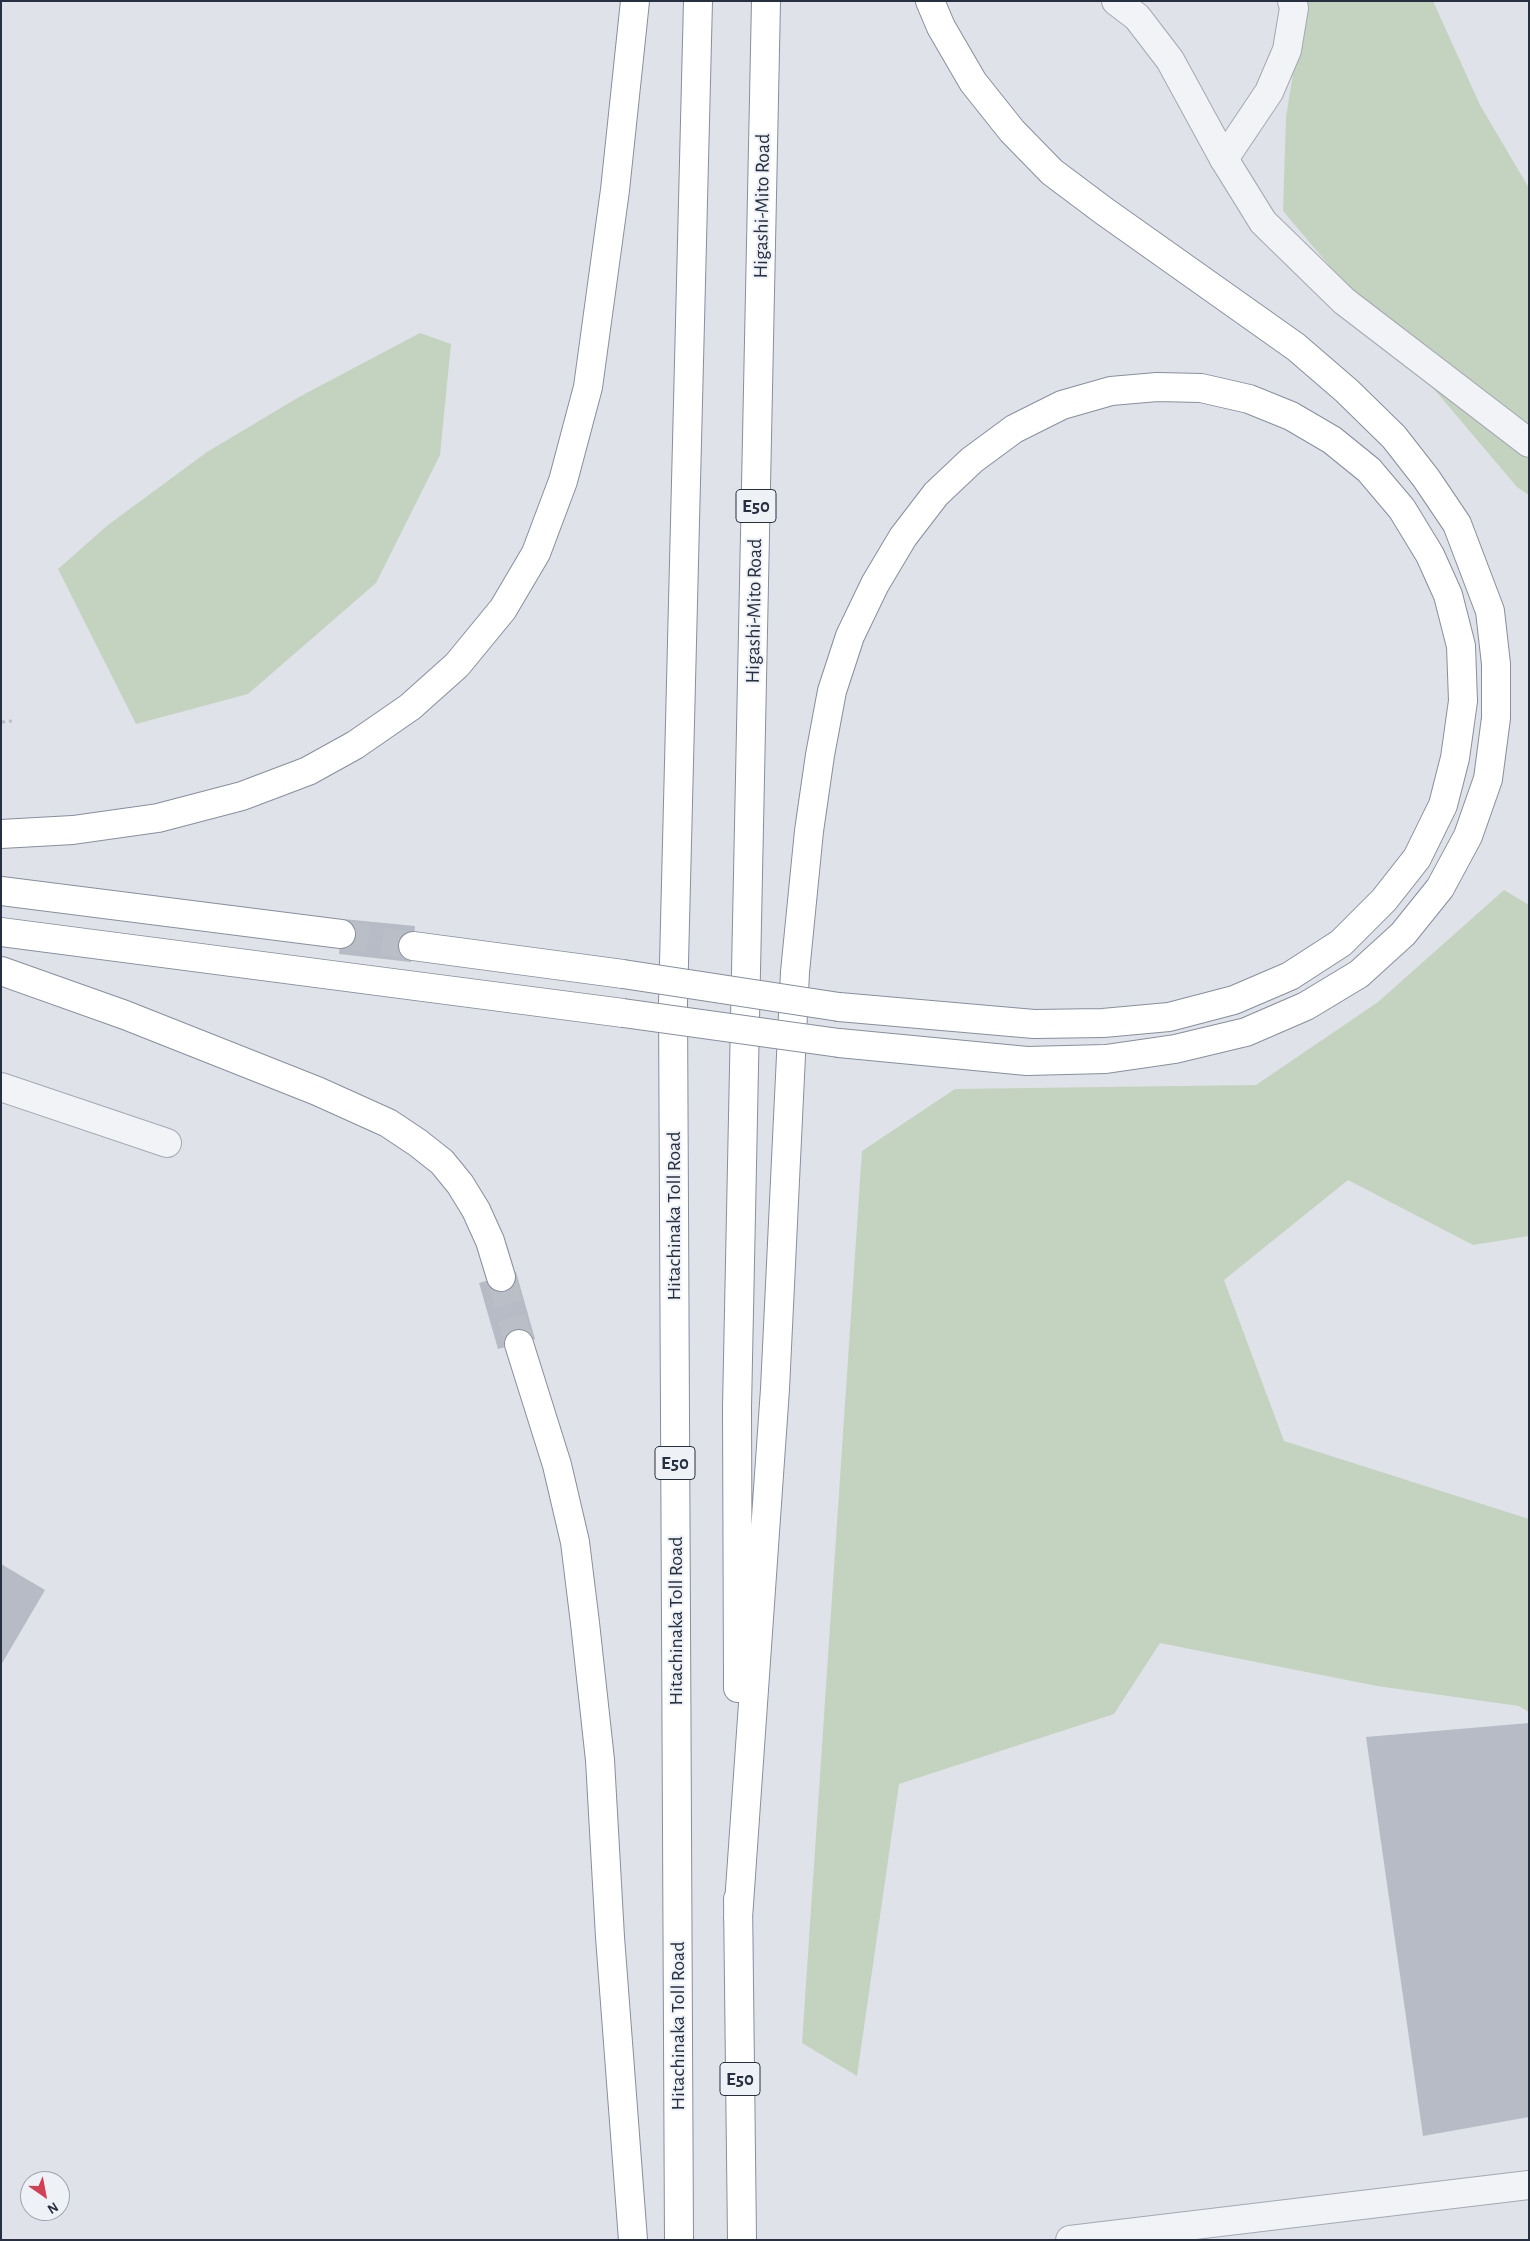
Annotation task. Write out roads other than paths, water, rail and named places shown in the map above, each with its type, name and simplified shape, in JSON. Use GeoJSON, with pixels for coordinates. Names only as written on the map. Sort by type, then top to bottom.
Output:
{"type":"FeatureCollection","features":[{"type":"Feature","properties":{"kind":"highway"},"geometry":{"type":"LineString","coordinates":[[1,834],[73,830],[158,818],[242,796],[308,771],[355,745],[410,707],[457,665],[503,609],[536,553],[563,481],[588,387],[615,190],[635,1]]}},
{"type":"Feature","properties":{"kind":"highway","name":"Hitachinaka Toll Road"},"geometry":{"type":"LineString","coordinates":[[679,2240],[673,1003],[698,1]]}},
{"type":"Feature","properties":{"kind":"highway","name":"Higashi-Mito Road"},"geometry":{"type":"LineString","coordinates":[[738,1918],[737,1407],[766,1]]}},
{"type":"Feature","properties":{"kind":"highway"},"geometry":{"type":"LineString","coordinates":[[1,932],[839,1043],[1027,1061],[1106,1059],[1175,1049],[1246,1032],[1306,1006],[1359,974],[1403,934],[1440,888],[1468,836],[1488,779],[1496,718],[1496,664],[1490,611],[1457,524],[1426,478],[1394,437],[1347,391],[1296,347],[1052,172],[1012,131],[973,82],[941,27],[930,1]]}},
{"type":"Feature","properties":{"kind":"highway"},"geometry":{"type":"LineString","coordinates":[[413,946],[623,974],[839,1007],[1034,1024],[1103,1023],[1169,1017],[1234,1000],[1290,976],[1341,943],[1384,900],[1417,858],[1443,806],[1455,758],[1463,701],[1461,646],[1448,595],[1430,555],[1402,509],[1369,470],[1332,440],[1291,416],[1249,399],[1201,388],[1157,387],[1111,392],[1062,405],[1014,429],[972,460],[936,494],[903,537],[875,584],[850,636],[832,692],[820,755],[809,831],[795,972],[775,1389],[738,1918]]}},
{"type":"Feature","properties":{"kind":"highway"},"geometry":{"type":"LineString","coordinates":[[1,892],[342,934]]}},
{"type":"Feature","properties":{"kind":"highway"},"geometry":{"type":"LineString","coordinates":[[1,971],[125,1015],[317,1090],[388,1124],[418,1143],[442,1162],[460,1184],[476,1210],[490,1241],[501,1277]]}},
{"type":"Feature","properties":{"kind":"highway"},"geometry":{"type":"LineString","coordinates":[[520,1344],[557,1465],[575,1542],[583,1605],[600,1760],[610,1937],[633,2240]]}},
{"type":"Feature","properties":{"kind":"highway","name":"E50"},"geometry":{"type":"LineString","coordinates":[[738,1918],[742,2240]]}},
{"type":"Feature","properties":{"kind":"street"},"geometry":{"type":"LineString","coordinates":[[1116,1],[1136,17],[1170,60],[1224,159],[1263,222],[1344,301],[1529,444]]}},
{"type":"Feature","properties":{"kind":"street"},"geometry":{"type":"LineString","coordinates":[[1224,159],[1272,84],[1286,50],[1294,8],[1292,1]]}},
{"type":"Feature","properties":{"kind":"street"},"geometry":{"type":"LineString","coordinates":[[1,1087],[168,1143]]}},
{"type":"Feature","properties":{"kind":"street"},"geometry":{"type":"LineString","coordinates":[[1070,2240],[1529,2186]]}},
{"type":"Feature","properties":{"kind":"tunnel"},"geometry":{"type":"LineString","coordinates":[[341,934],[413,946]]}},
{"type":"Feature","properties":{"kind":"tunnel"},"geometry":{"type":"LineString","coordinates":[[501,1277],[519,1344]]}}]}
